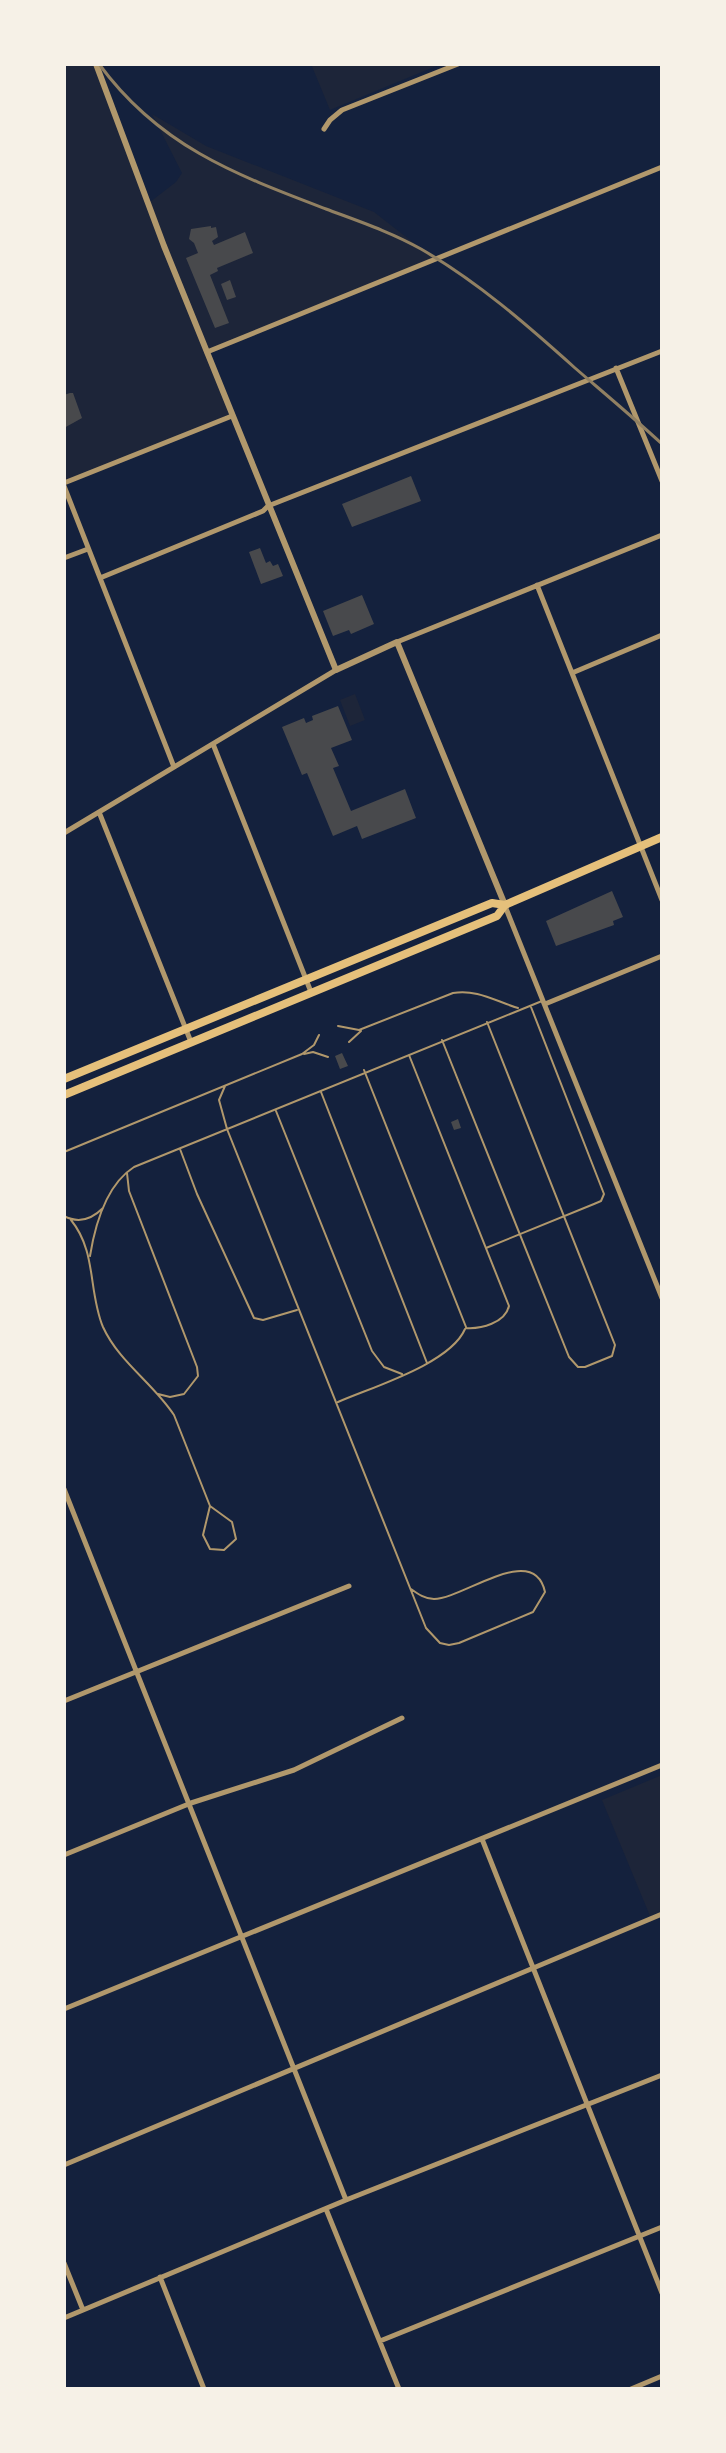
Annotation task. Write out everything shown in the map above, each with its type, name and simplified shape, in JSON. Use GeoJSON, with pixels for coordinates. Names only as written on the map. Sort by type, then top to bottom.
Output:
{"type":"FeatureCollection","features":[{"type":"Feature","properties":{"kind":"main road"},"geometry":{"type":"LineString","coordinates":[[64,1095],[497,916],[505,905],[662,837]]}},
{"type":"Feature","properties":{"kind":"main road"},"geometry":{"type":"LineString","coordinates":[[64,1079],[492,903],[505,905]]}},
{"type":"Feature","properties":{"kind":"street"},"geometry":{"type":"LineString","coordinates":[[96,64],[164,246],[336,670]]}},
{"type":"Feature","properties":{"kind":"street"},"geometry":{"type":"LineString","coordinates":[[324,129],[342,110],[458,64]]}},
{"type":"Feature","properties":{"kind":"street"},"geometry":{"type":"LineString","coordinates":[[207,352],[662,167]]}},
{"type":"Feature","properties":{"kind":"street"},"geometry":{"type":"LineString","coordinates":[[100,578],[263,511],[268,506],[662,351]]}},
{"type":"Feature","properties":{"kind":"street"},"geometry":{"type":"LineString","coordinates":[[616,368],[662,481]]}},
{"type":"Feature","properties":{"kind":"street"},"geometry":{"type":"LineString","coordinates":[[174,767],[64,484],[232,416]]}},
{"type":"Feature","properties":{"kind":"street"},"geometry":{"type":"LineString","coordinates":[[64,833],[336,670],[397,642],[662,535]]}},
{"type":"Feature","properties":{"kind":"street"},"geometry":{"type":"LineString","coordinates":[[64,558],[88,549]]}},
{"type":"Feature","properties":{"kind":"street"},"geometry":{"type":"LineString","coordinates":[[537,585],[662,900]]}},
{"type":"Feature","properties":{"kind":"street"},"geometry":{"type":"LineString","coordinates":[[572,673],[662,635]]}},
{"type":"Feature","properties":{"kind":"street"},"geometry":{"type":"LineString","coordinates":[[397,642],[662,1298]]}},
{"type":"Feature","properties":{"kind":"street"},"geometry":{"type":"LineString","coordinates":[[213,744],[312,994]]}},
{"type":"Feature","properties":{"kind":"street"},"geometry":{"type":"LineString","coordinates":[[99,812],[191,1042]]}},
{"type":"Feature","properties":{"kind":"street"},"geometry":{"type":"LineString","coordinates":[[544,1003],[662,956]]}},
{"type":"Feature","properties":{"kind":"street"},"geometry":{"type":"LineString","coordinates":[[64,1489],[66,1501],[191,1803],[346,2200]]}},
{"type":"Feature","properties":{"kind":"street"},"geometry":{"type":"LineString","coordinates":[[64,1701],[349,1586]]}},
{"type":"Feature","properties":{"kind":"street"},"geometry":{"type":"LineString","coordinates":[[64,1855],[191,1803],[294,1770],[402,1718]]}},
{"type":"Feature","properties":{"kind":"street"},"geometry":{"type":"LineString","coordinates":[[64,2009],[662,1765]]}},
{"type":"Feature","properties":{"kind":"street"},"geometry":{"type":"LineString","coordinates":[[482,1839],[662,2293]]}},
{"type":"Feature","properties":{"kind":"street"},"geometry":{"type":"LineString","coordinates":[[64,2165],[662,1914]]}},
{"type":"Feature","properties":{"kind":"street"},"geometry":{"type":"LineString","coordinates":[[64,2318],[346,2200],[662,2075]]}},
{"type":"Feature","properties":{"kind":"street"},"geometry":{"type":"LineString","coordinates":[[326,2209],[399,2389]]}},
{"type":"Feature","properties":{"kind":"street"},"geometry":{"type":"LineString","coordinates":[[380,2341],[662,2227]]}},
{"type":"Feature","properties":{"kind":"street"},"geometry":{"type":"LineString","coordinates":[[64,2263],[83,2310]]}},
{"type":"Feature","properties":{"kind":"street"},"geometry":{"type":"LineString","coordinates":[[160,2277],[204,2389]]}},
{"type":"Feature","properties":{"kind":"street"},"geometry":{"type":"LineString","coordinates":[[631,2389],[662,2376]]}},
{"type":"Feature","properties":{"kind":"lane"},"geometry":{"type":"LineString","coordinates":[[349,1042],[370,1027],[463,991],[520,1009]]}},
{"type":"Feature","properties":{"kind":"lane"},"geometry":{"type":"LineString","coordinates":[[90,1256],[104,1207],[120,1178],[127,1172],[365,1071],[520,1009],[544,1003]]}},
{"type":"Feature","properties":{"kind":"lane"},"geometry":{"type":"LineString","coordinates":[[486,1248],[601,1201],[604,1194],[531,1006]]}},
{"type":"Feature","properties":{"kind":"lane"},"geometry":{"type":"LineString","coordinates":[[442,1040],[573,1364],[585,1367],[599,1362],[612,1356],[615,1345],[487,1022]]}},
{"type":"Feature","properties":{"kind":"lane"},"geometry":{"type":"LineString","coordinates":[[338,1026],[351,1031],[370,1027]]}},
{"type":"Feature","properties":{"kind":"lane"},"geometry":{"type":"LineString","coordinates":[[302,1054],[314,1045],[319,1035]]}},
{"type":"Feature","properties":{"kind":"lane"},"geometry":{"type":"LineString","coordinates":[[64,1152],[302,1054],[313,1052],[328,1057]]}},
{"type":"Feature","properties":{"kind":"lane"},"geometry":{"type":"LineString","coordinates":[[409,1054],[507,1299],[507,1313],[502,1318],[482,1327],[466,1328]]}},
{"type":"Feature","properties":{"kind":"lane"},"geometry":{"type":"LineString","coordinates":[[365,1071],[466,1328]]}},
{"type":"Feature","properties":{"kind":"lane"},"geometry":{"type":"LineString","coordinates":[[225,1086],[219,1100],[227,1129],[399,1561],[430,1634],[440,1643],[449,1645],[533,1612],[545,1592],[537,1576],[520,1570],[436,1599],[420,1596],[411,1589]]}},
{"type":"Feature","properties":{"kind":"lane"},"geometry":{"type":"LineString","coordinates":[[320,1091],[427,1363]]}},
{"type":"Feature","properties":{"kind":"lane"},"geometry":{"type":"LineString","coordinates":[[276,1110],[372,1351],[384,1367],[402,1374]]}},
{"type":"Feature","properties":{"kind":"lane"},"geometry":{"type":"LineString","coordinates":[[180,1148],[197,1194],[254,1318],[263,1320],[299,1309]]}},
{"type":"Feature","properties":{"kind":"lane"},"geometry":{"type":"LineString","coordinates":[[127,1172],[129,1191],[197,1367],[198,1376],[184,1394],[170,1397],[157,1394]]}},
{"type":"Feature","properties":{"kind":"lane"},"geometry":{"type":"LineString","coordinates":[[71,1220],[90,1218],[104,1207]]}},
{"type":"Feature","properties":{"kind":"lane"},"geometry":{"type":"LineString","coordinates":[[64,1216],[71,1220],[90,1256],[103,1326],[121,1356],[174,1415],[210,1506],[232,1522],[236,1539],[224,1550],[210,1549],[203,1535],[210,1506]]}},
{"type":"Feature","properties":{"kind":"lane"},"geometry":{"type":"LineString","coordinates":[[337,1402],[427,1363],[456,1342],[466,1328]]}},
{"type":"Feature","properties":{"kind":"shaded area"},"geometry":{"type":"Polygon","coordinates":[[[64,64],[96,64],[150,202],[176,182],[182,173],[152,114],[206,146],[374,212],[438,259],[208,352],[232,416],[64,482],[64,64]]]}},
{"type":"Feature","properties":{"kind":"shaded area"},"geometry":{"type":"Polygon","coordinates":[[[311,64],[441,64],[330,110],[311,64]]]}},
{"type":"Feature","properties":{"kind":"shaded area"},"geometry":{"type":"Polygon","coordinates":[[[355,694],[365,720],[350,726],[340,700],[355,694]]]}},
{"type":"Feature","properties":{"kind":"shaded area"},"geometry":{"type":"Polygon","coordinates":[[[662,1775],[662,1911],[650,1916],[602,1800],[662,1775]]]}},
{"type":"Feature","properties":{"kind":"building"},"geometry":{"type":"Polygon","coordinates":[[[216,227],[218,237],[212,241],[214,245],[245,232],[253,253],[217,268],[218,271],[210,275],[229,323],[215,328],[186,258],[198,253],[189,239],[191,229],[216,227]]]}},
{"type":"Feature","properties":{"kind":"building"},"geometry":{"type":"Polygon","coordinates":[[[230,280],[236,297],[227,300],[221,284],[230,280]]]}},
{"type":"Feature","properties":{"kind":"building"},"geometry":{"type":"Polygon","coordinates":[[[73,393],[82,418],[64,428],[64,395],[73,393]]]}},
{"type":"Feature","properties":{"kind":"building"},"geometry":{"type":"Polygon","coordinates":[[[411,476],[421,501],[352,527],[342,504],[411,476]]]}},
{"type":"Feature","properties":{"kind":"building"},"geometry":{"type":"Polygon","coordinates":[[[260,548],[266,563],[270,561],[273,566],[278,564],[283,576],[261,584],[249,552],[260,548]]]}},
{"type":"Feature","properties":{"kind":"building"},"geometry":{"type":"Polygon","coordinates":[[[362,595],[374,624],[351,634],[349,630],[333,636],[323,611],[362,595]]]}},
{"type":"Feature","properties":{"kind":"building"},"geometry":{"type":"Polygon","coordinates":[[[338,706],[352,740],[331,748],[339,766],[333,768],[351,811],[405,789],[416,818],[362,839],[357,826],[333,836],[307,773],[302,775],[282,727],[304,718],[306,723],[313,720],[312,716],[338,706]]]}},
{"type":"Feature","properties":{"kind":"building"},"geometry":{"type":"Polygon","coordinates":[[[612,891],[623,917],[613,921],[614,925],[556,946],[546,921],[612,891]]]}},
{"type":"Feature","properties":{"kind":"building"},"geometry":{"type":"Polygon","coordinates":[[[342,1053],[348,1066],[340,1069],[335,1056],[342,1053]]]}},
{"type":"Feature","properties":{"kind":"building"},"geometry":{"type":"Polygon","coordinates":[[[458,1119],[461,1128],[454,1130],[451,1122],[458,1119]]]}},
{"type":"Feature","properties":{"kind":"railway"},"geometry":{"type":"LineString","coordinates":[[99,64],[147,116],[200,154],[260,183],[398,237],[462,275],[520,320],[662,444]]}}]}
